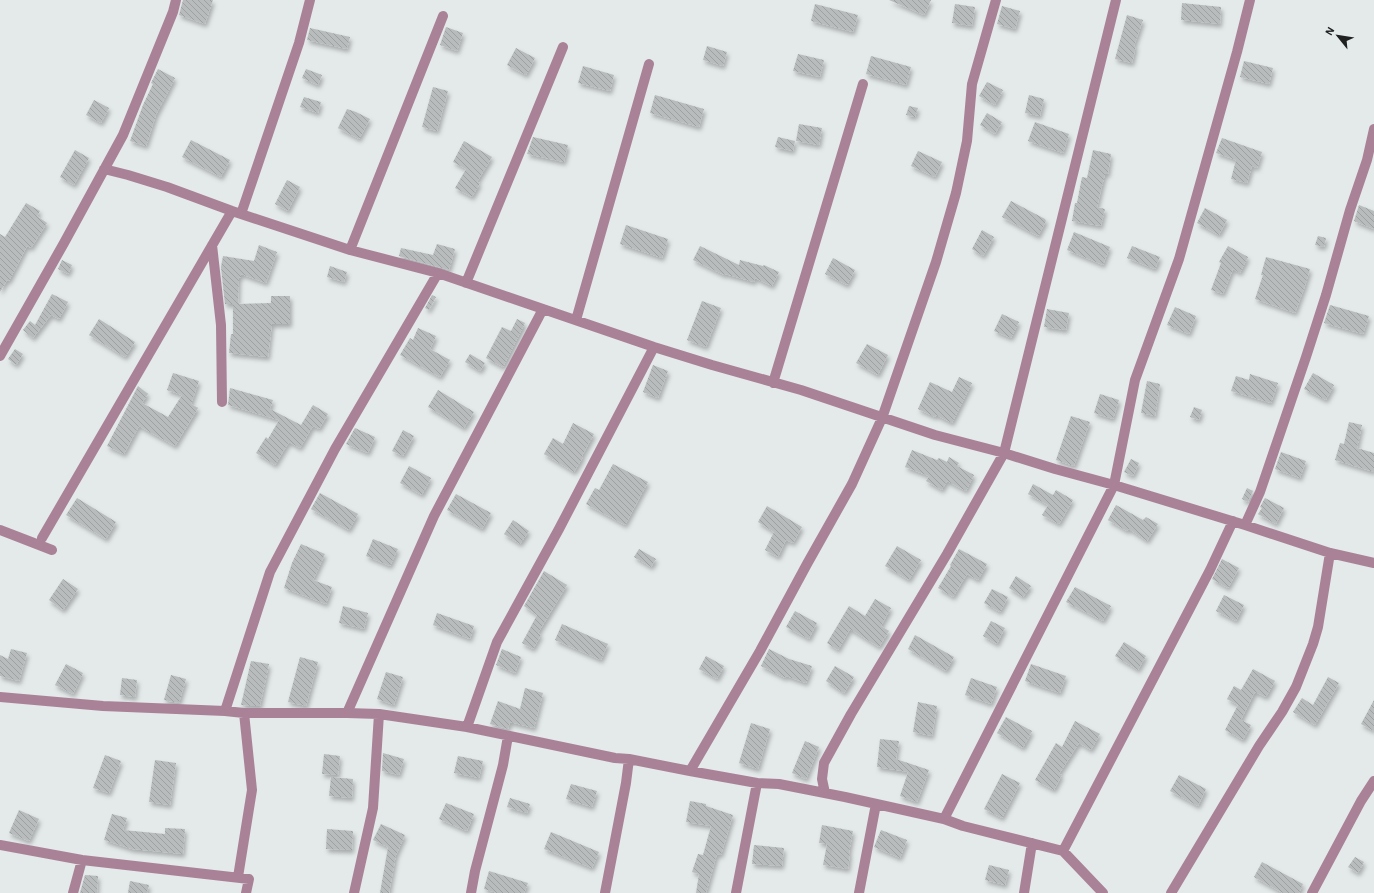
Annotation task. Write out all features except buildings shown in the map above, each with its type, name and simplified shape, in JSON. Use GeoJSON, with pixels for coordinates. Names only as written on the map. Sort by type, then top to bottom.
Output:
{"type":"FeatureCollection","features":[{"type":"Feature","properties":{"kind":"street"},"geometry":{"type":"LineString","coordinates":[[0,356],[123,135],[173,12],[176,0]]}},
{"type":"Feature","properties":{"kind":"street"},"geometry":{"type":"LineString","coordinates":[[42,538],[212,246],[236,212],[299,43],[310,0]]}},
{"type":"Feature","properties":{"kind":"street"},"geometry":{"type":"LineString","coordinates":[[690,772],[760,651],[806,564],[852,484],[882,418],[936,262],[956,193],[967,141],[972,84],[996,0]]}},
{"type":"Feature","properties":{"kind":"street"},"geometry":{"type":"LineString","coordinates":[[826,793],[822,779],[824,763],[851,714],[947,554],[1004,453],[1116,0]]}},
{"type":"Feature","properties":{"kind":"street"},"geometry":{"type":"LineString","coordinates":[[944,819],[1114,485],[1135,380],[1179,259],[1238,52],[1250,0]]}},
{"type":"Feature","properties":{"kind":"street"},"geometry":{"type":"LineString","coordinates":[[350,250],[443,16]]}},
{"type":"Feature","properties":{"kind":"street"},"geometry":{"type":"LineString","coordinates":[[466,283],[563,47]]}},
{"type":"Feature","properties":{"kind":"street"},"geometry":{"type":"LineString","coordinates":[[576,320],[649,64]]}},
{"type":"Feature","properties":{"kind":"street"},"geometry":{"type":"LineString","coordinates":[[773,383],[863,84]]}},
{"type":"Feature","properties":{"kind":"street"},"geometry":{"type":"LineString","coordinates":[[1245,525],[1260,492],[1306,357],[1326,295],[1350,210],[1367,160],[1374,129]]}},
{"type":"Feature","properties":{"kind":"street"},"geometry":{"type":"LineString","coordinates":[[104,169],[167,187],[350,250],[438,273],[712,366],[801,390],[935,435],[1004,453],[1114,485],[1233,521],[1330,553],[1374,563]]}},
{"type":"Feature","properties":{"kind":"street"},"geometry":{"type":"LineString","coordinates":[[212,246],[221,325],[222,402]]}},
{"type":"Feature","properties":{"kind":"street"},"geometry":{"type":"LineString","coordinates":[[224,711],[270,572],[335,449],[438,273]]}},
{"type":"Feature","properties":{"kind":"street"},"geometry":{"type":"LineString","coordinates":[[347,712],[434,516],[544,309]]}},
{"type":"Feature","properties":{"kind":"street"},"geometry":{"type":"LineString","coordinates":[[466,727],[497,642],[559,529],[654,347]]}},
{"type":"Feature","properties":{"kind":"street"},"geometry":{"type":"LineString","coordinates":[[1063,851],[1206,577],[1233,521]]}},
{"type":"Feature","properties":{"kind":"street"},"geometry":{"type":"LineString","coordinates":[[0,530],[52,550]]}},
{"type":"Feature","properties":{"kind":"street"},"geometry":{"type":"LineString","coordinates":[[1171,893],[1296,687],[1318,627],[1330,553]]}},
{"type":"Feature","properties":{"kind":"street"},"geometry":{"type":"LineString","coordinates":[[0,697],[103,706],[244,713],[347,712],[379,714],[466,727],[614,758],[629,759],[690,772],[757,783],[779,784],[826,793],[944,819],[963,826],[1063,851],[1103,893]]}},
{"type":"Feature","properties":{"kind":"street"},"geometry":{"type":"LineString","coordinates":[[238,877],[252,790],[244,713]]}},
{"type":"Feature","properties":{"kind":"street"},"geometry":{"type":"LineString","coordinates":[[354,893],[373,808],[379,714]]}},
{"type":"Feature","properties":{"kind":"street"},"geometry":{"type":"LineString","coordinates":[[471,893],[475,872],[503,765],[508,736]]}},
{"type":"Feature","properties":{"kind":"street"},"geometry":{"type":"LineString","coordinates":[[604,893],[626,783],[629,759]]}},
{"type":"Feature","properties":{"kind":"street"},"geometry":{"type":"LineString","coordinates":[[1312,893],[1358,807],[1374,781]]}},
{"type":"Feature","properties":{"kind":"street"},"geometry":{"type":"LineString","coordinates":[[736,893],[757,783]]}},
{"type":"Feature","properties":{"kind":"street"},"geometry":{"type":"LineString","coordinates":[[859,893],[876,804]]}},
{"type":"Feature","properties":{"kind":"street"},"geometry":{"type":"LineString","coordinates":[[1024,893],[1032,843]]}},
{"type":"Feature","properties":{"kind":"street"},"geometry":{"type":"LineString","coordinates":[[0,845],[82,860],[249,879],[246,893]]}},
{"type":"Feature","properties":{"kind":"street"},"geometry":{"type":"LineString","coordinates":[[73,893],[82,860]]}}]}
